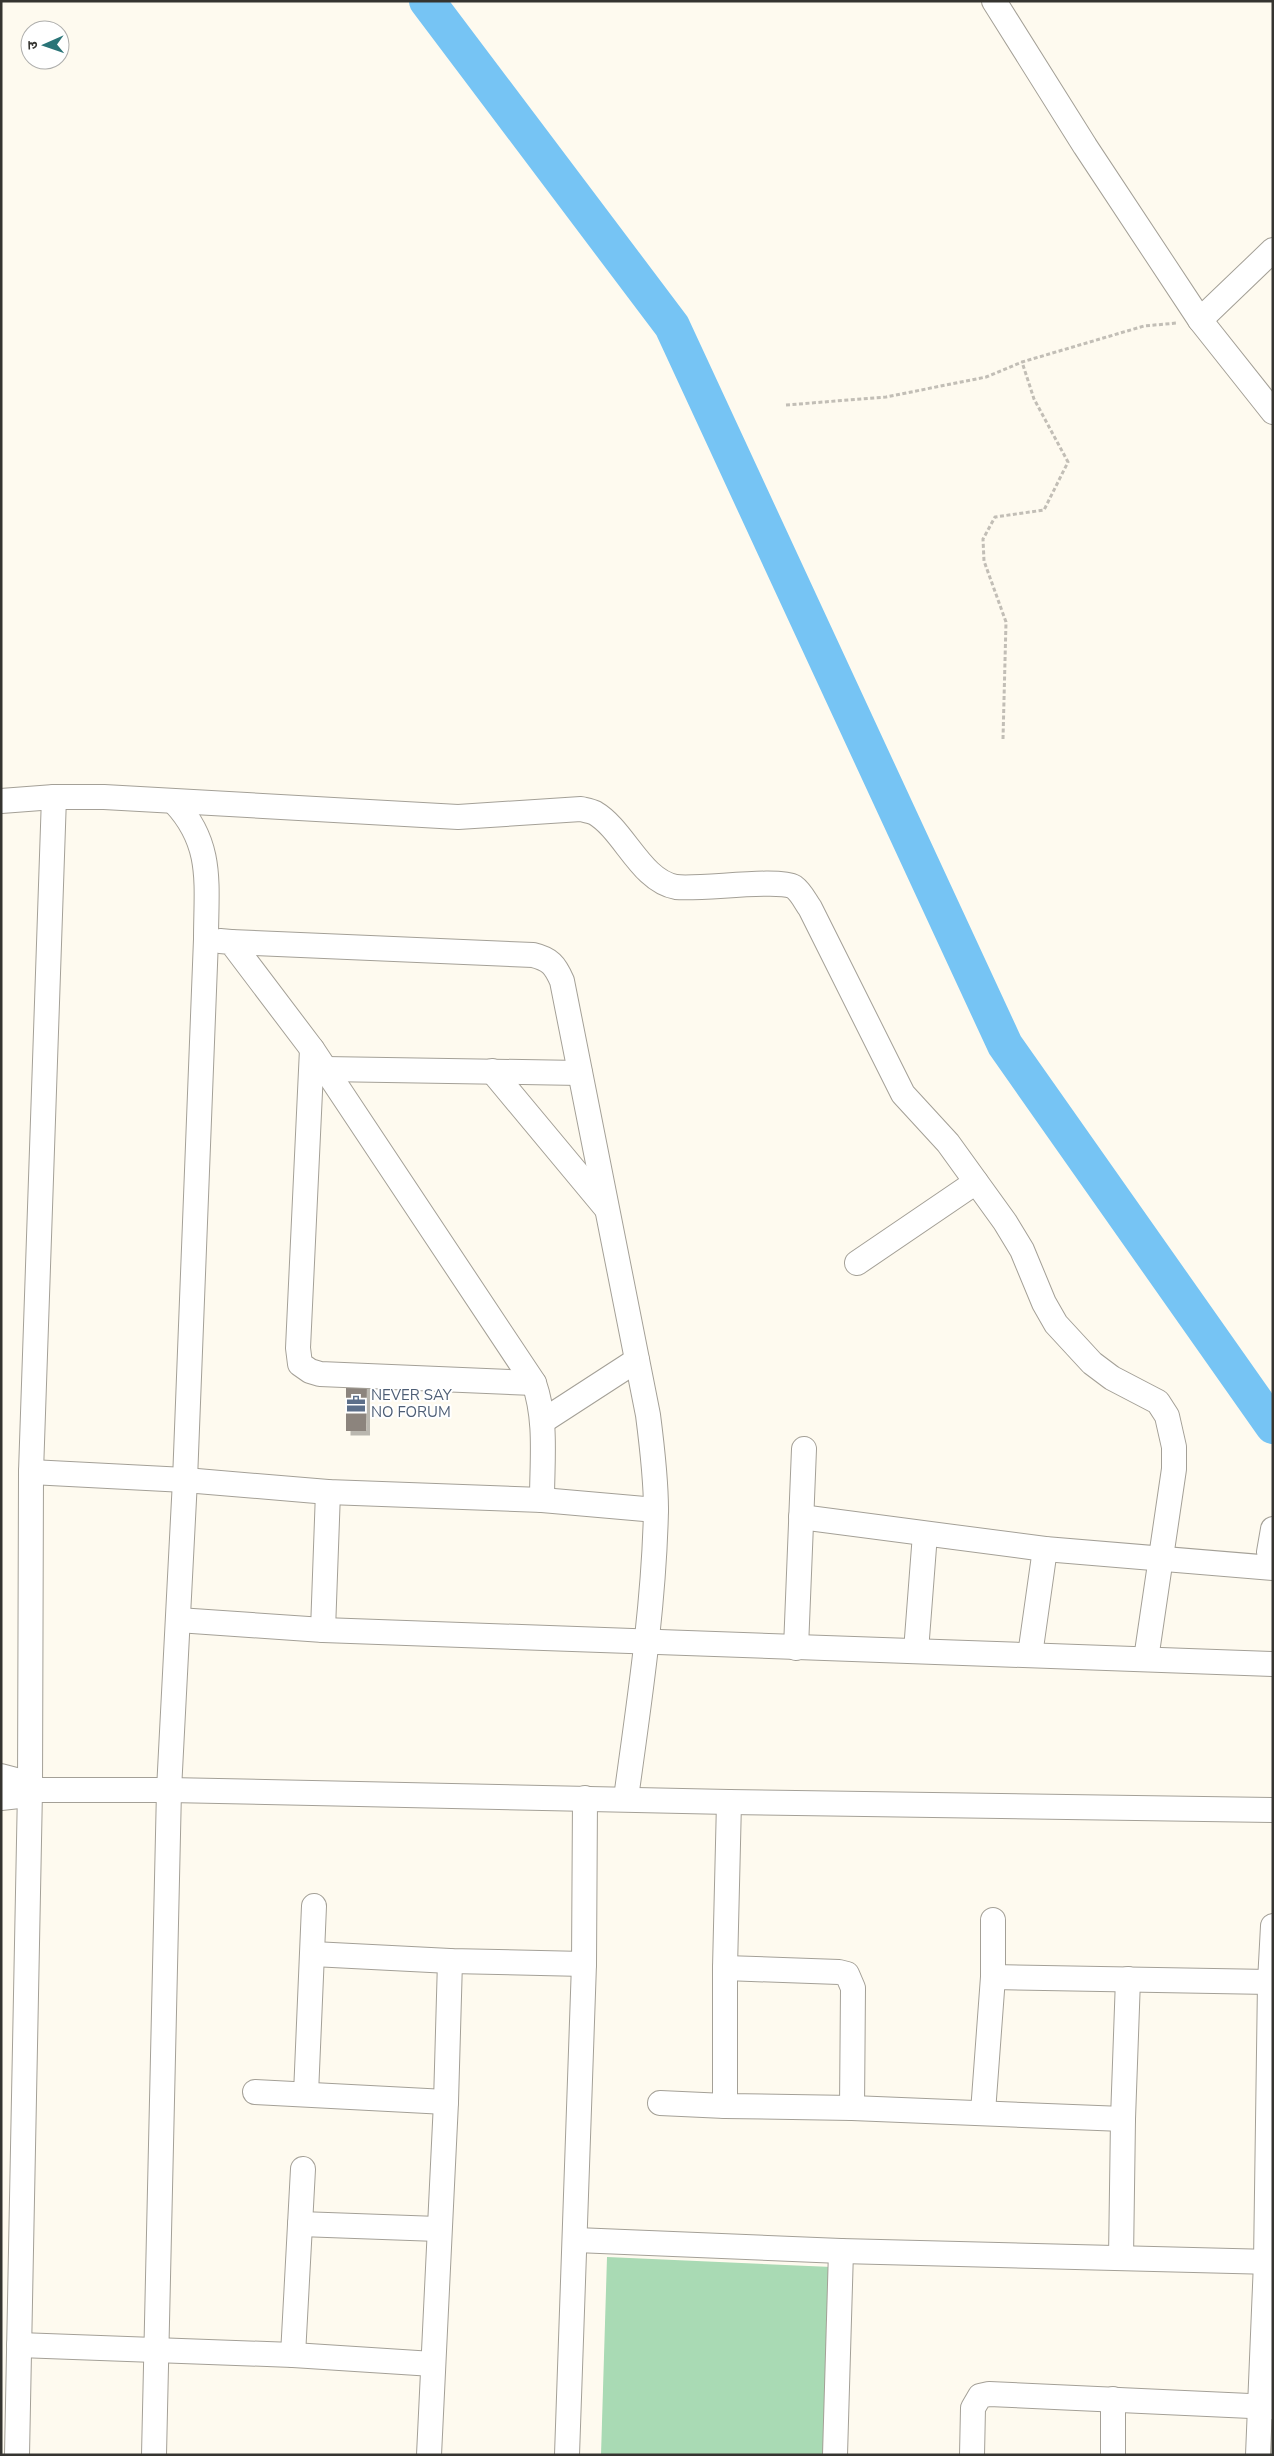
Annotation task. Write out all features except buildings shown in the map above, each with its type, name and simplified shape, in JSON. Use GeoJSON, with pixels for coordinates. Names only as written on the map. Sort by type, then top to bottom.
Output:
{"type":"FeatureCollection","features":[{"type":"Feature","properties":{"kind":"street"},"geometry":{"type":"LineString","coordinates":[[994,1],[1085,146],[1200,320],[1273,412]]}},
{"type":"Feature","properties":{"kind":"street"},"geometry":{"type":"LineString","coordinates":[[1200,320],[1273,250]]}},
{"type":"Feature","properties":{"kind":"street"},"geometry":{"type":"LineString","coordinates":[[1,801],[54,797],[104,797],[175,803],[458,817],[581,809],[595,813],[605,821],[652,875],[675,886],[774,884],[792,886],[800,892],[810,908],[903,1094],[948,1143],[1022,1250],[1044,1303],[1056,1324],[1092,1363],[1112,1378],[1158,1402],[1167,1416],[1174,1447],[1174,1469],[1146,1659]]}},
{"type":"Feature","properties":{"kind":"street"},"geometry":{"type":"LineString","coordinates":[[17,2455],[30,1790],[31,1472],[54,797]]}},
{"type":"Feature","properties":{"kind":"street"},"geometry":{"type":"LineString","coordinates":[[154,2455],[169,1790],[185,1480],[206,939],[206,867],[197,833],[190,819],[175,803]]}},
{"type":"Feature","properties":{"kind":"street"},"geometry":{"type":"LineString","coordinates":[[206,939],[231,942],[533,955],[547,958],[556,968],[562,981],[648,1415],[654,1465],[656,1510],[647,1641],[626,1798]]}},
{"type":"Feature","properties":{"kind":"street"},"geometry":{"type":"LineString","coordinates":[[231,942],[312,1049],[534,1383],[541,1402],[543,1421],[542,1500]]}},
{"type":"Feature","properties":{"kind":"street"},"geometry":{"type":"LineString","coordinates":[[312,1049],[298,1348],[300,1364],[310,1371],[320,1374],[534,1383]]}},
{"type":"Feature","properties":{"kind":"street"},"geometry":{"type":"LineString","coordinates":[[325,1069],[580,1073]]}},
{"type":"Feature","properties":{"kind":"street"},"geometry":{"type":"LineString","coordinates":[[492,1071],[607,1210]]}},
{"type":"Feature","properties":{"kind":"street"},"geometry":{"type":"LineString","coordinates":[[857,1262],[976,1182]]}},
{"type":"Feature","properties":{"kind":"street"},"geometry":{"type":"LineString","coordinates":[[543,1421],[637,1360]]}},
{"type":"Feature","properties":{"kind":"street"},"geometry":{"type":"LineString","coordinates":[[796,1648],[804,1449]]}},
{"type":"Feature","properties":{"kind":"street"},"geometry":{"type":"LineString","coordinates":[[31,1472],[185,1480],[328,1492],[542,1500],[656,1510]]}},
{"type":"Feature","properties":{"kind":"street"},"geometry":{"type":"LineString","coordinates":[[324,1630],[328,1492]]}},
{"type":"Feature","properties":{"kind":"street"},"geometry":{"type":"LineString","coordinates":[[801,1517],[1045,1549],[1273,1568]]}},
{"type":"Feature","properties":{"kind":"street"},"geometry":{"type":"LineString","coordinates":[[1273,1529],[1269,1552],[1273,1558]]}},
{"type":"Feature","properties":{"kind":"street"},"geometry":{"type":"LineString","coordinates":[[916,1651],[925,1534]]}},
{"type":"Feature","properties":{"kind":"street"},"geometry":{"type":"LineString","coordinates":[[1030,1655],[1045,1549]]}},
{"type":"Feature","properties":{"kind":"street"},"geometry":{"type":"LineString","coordinates":[[178,1620],[324,1630],[1273,1664]]}},
{"type":"Feature","properties":{"kind":"street"},"geometry":{"type":"LineString","coordinates":[[1,1776],[20,1781],[30,1790]]}},
{"type":"Feature","properties":{"kind":"street"},"geometry":{"type":"LineString","coordinates":[[1,1798],[19,1796],[30,1790],[169,1790],[626,1798],[729,1802],[1273,1810]]}},
{"type":"Feature","properties":{"kind":"street"},"geometry":{"type":"LineString","coordinates":[[567,2455],[576,2240],[584,1964],[585,1798]]}},
{"type":"Feature","properties":{"kind":"street"},"geometry":{"type":"LineString","coordinates":[[725,2106],[725,1968],[729,1802]]}},
{"type":"Feature","properties":{"kind":"street"},"geometry":{"type":"LineString","coordinates":[[306,2094],[314,1906]]}},
{"type":"Feature","properties":{"kind":"street"},"geometry":{"type":"LineString","coordinates":[[983,2112],[993,1977],[993,1920]]}},
{"type":"Feature","properties":{"kind":"street"},"geometry":{"type":"LineString","coordinates":[[1258,2455],[1266,2407],[1269,2262],[1270,1982],[1273,1926]]}},
{"type":"Feature","properties":{"kind":"street"},"geometry":{"type":"LineString","coordinates":[[313,1954],[450,1961],[584,1964]]}},
{"type":"Feature","properties":{"kind":"street"},"geometry":{"type":"LineString","coordinates":[[428,2455],[438,2229],[446,2102],[450,1961]]}},
{"type":"Feature","properties":{"kind":"street"},"geometry":{"type":"LineString","coordinates":[[725,1968],[839,1972],[847,1974],[853,1988],[852,2108]]}},
{"type":"Feature","properties":{"kind":"street"},"geometry":{"type":"LineString","coordinates":[[993,1977],[1270,1982]]}},
{"type":"Feature","properties":{"kind":"street"},"geometry":{"type":"LineString","coordinates":[[1121,2258],[1122,2119],[1128,1979]]}},
{"type":"Feature","properties":{"kind":"street"},"geometry":{"type":"LineString","coordinates":[[255,2092],[446,2102]]}},
{"type":"Feature","properties":{"kind":"street"},"geometry":{"type":"LineString","coordinates":[[660,2103],[983,2112],[1122,2119]]}},
{"type":"Feature","properties":{"kind":"street"},"geometry":{"type":"LineString","coordinates":[[292,2355],[303,2169]]}},
{"type":"Feature","properties":{"kind":"street"},"geometry":{"type":"LineString","coordinates":[[300,2224],[438,2229]]}},
{"type":"Feature","properties":{"kind":"street"},"geometry":{"type":"LineString","coordinates":[[576,2240],[841,2251],[1269,2262]]}},
{"type":"Feature","properties":{"kind":"street"},"geometry":{"type":"LineString","coordinates":[[835,2455],[841,2251]]}},
{"type":"Feature","properties":{"kind":"street"},"geometry":{"type":"LineString","coordinates":[[19,2345],[292,2355],[433,2364]]}},
{"type":"Feature","properties":{"kind":"street"},"geometry":{"type":"LineString","coordinates":[[972,2455],[973,2408],[980,2396],[1113,2398],[1266,2407]]}},
{"type":"Feature","properties":{"kind":"street"},"geometry":{"type":"LineString","coordinates":[[1113,2398],[1113,2455]]}},
{"type":"Feature","properties":{"kind":"path"},"geometry":{"type":"LineString","coordinates":[[786,405],[886,397],[986,377],[1022,362],[1144,326],[1200,320]]}},
{"type":"Feature","properties":{"kind":"path"},"geometry":{"type":"LineString","coordinates":[[1003,739],[1006,622],[984,561],[983,539],[995,517],[1044,510],[1068,462],[1034,399],[1022,362]]}},
{"type":"Feature","properties":{"kind":"green space"},"geometry":{"type":"Polygon","coordinates":[[[607,2257],[832,2267],[830,2455],[601,2455],[607,2257]]]}},
{"type":"Feature","properties":{"kind":"waterway"},"geometry":{"type":"LineString","coordinates":[[427,1],[672,326],[1005,1045],[1273,1426]]}},
{"type":"Feature","properties":{"kind":"place","name":"NEVER SAY NO FORUM"},"geometry":{"type":"Point","coordinates":[356,1404]}}]}
